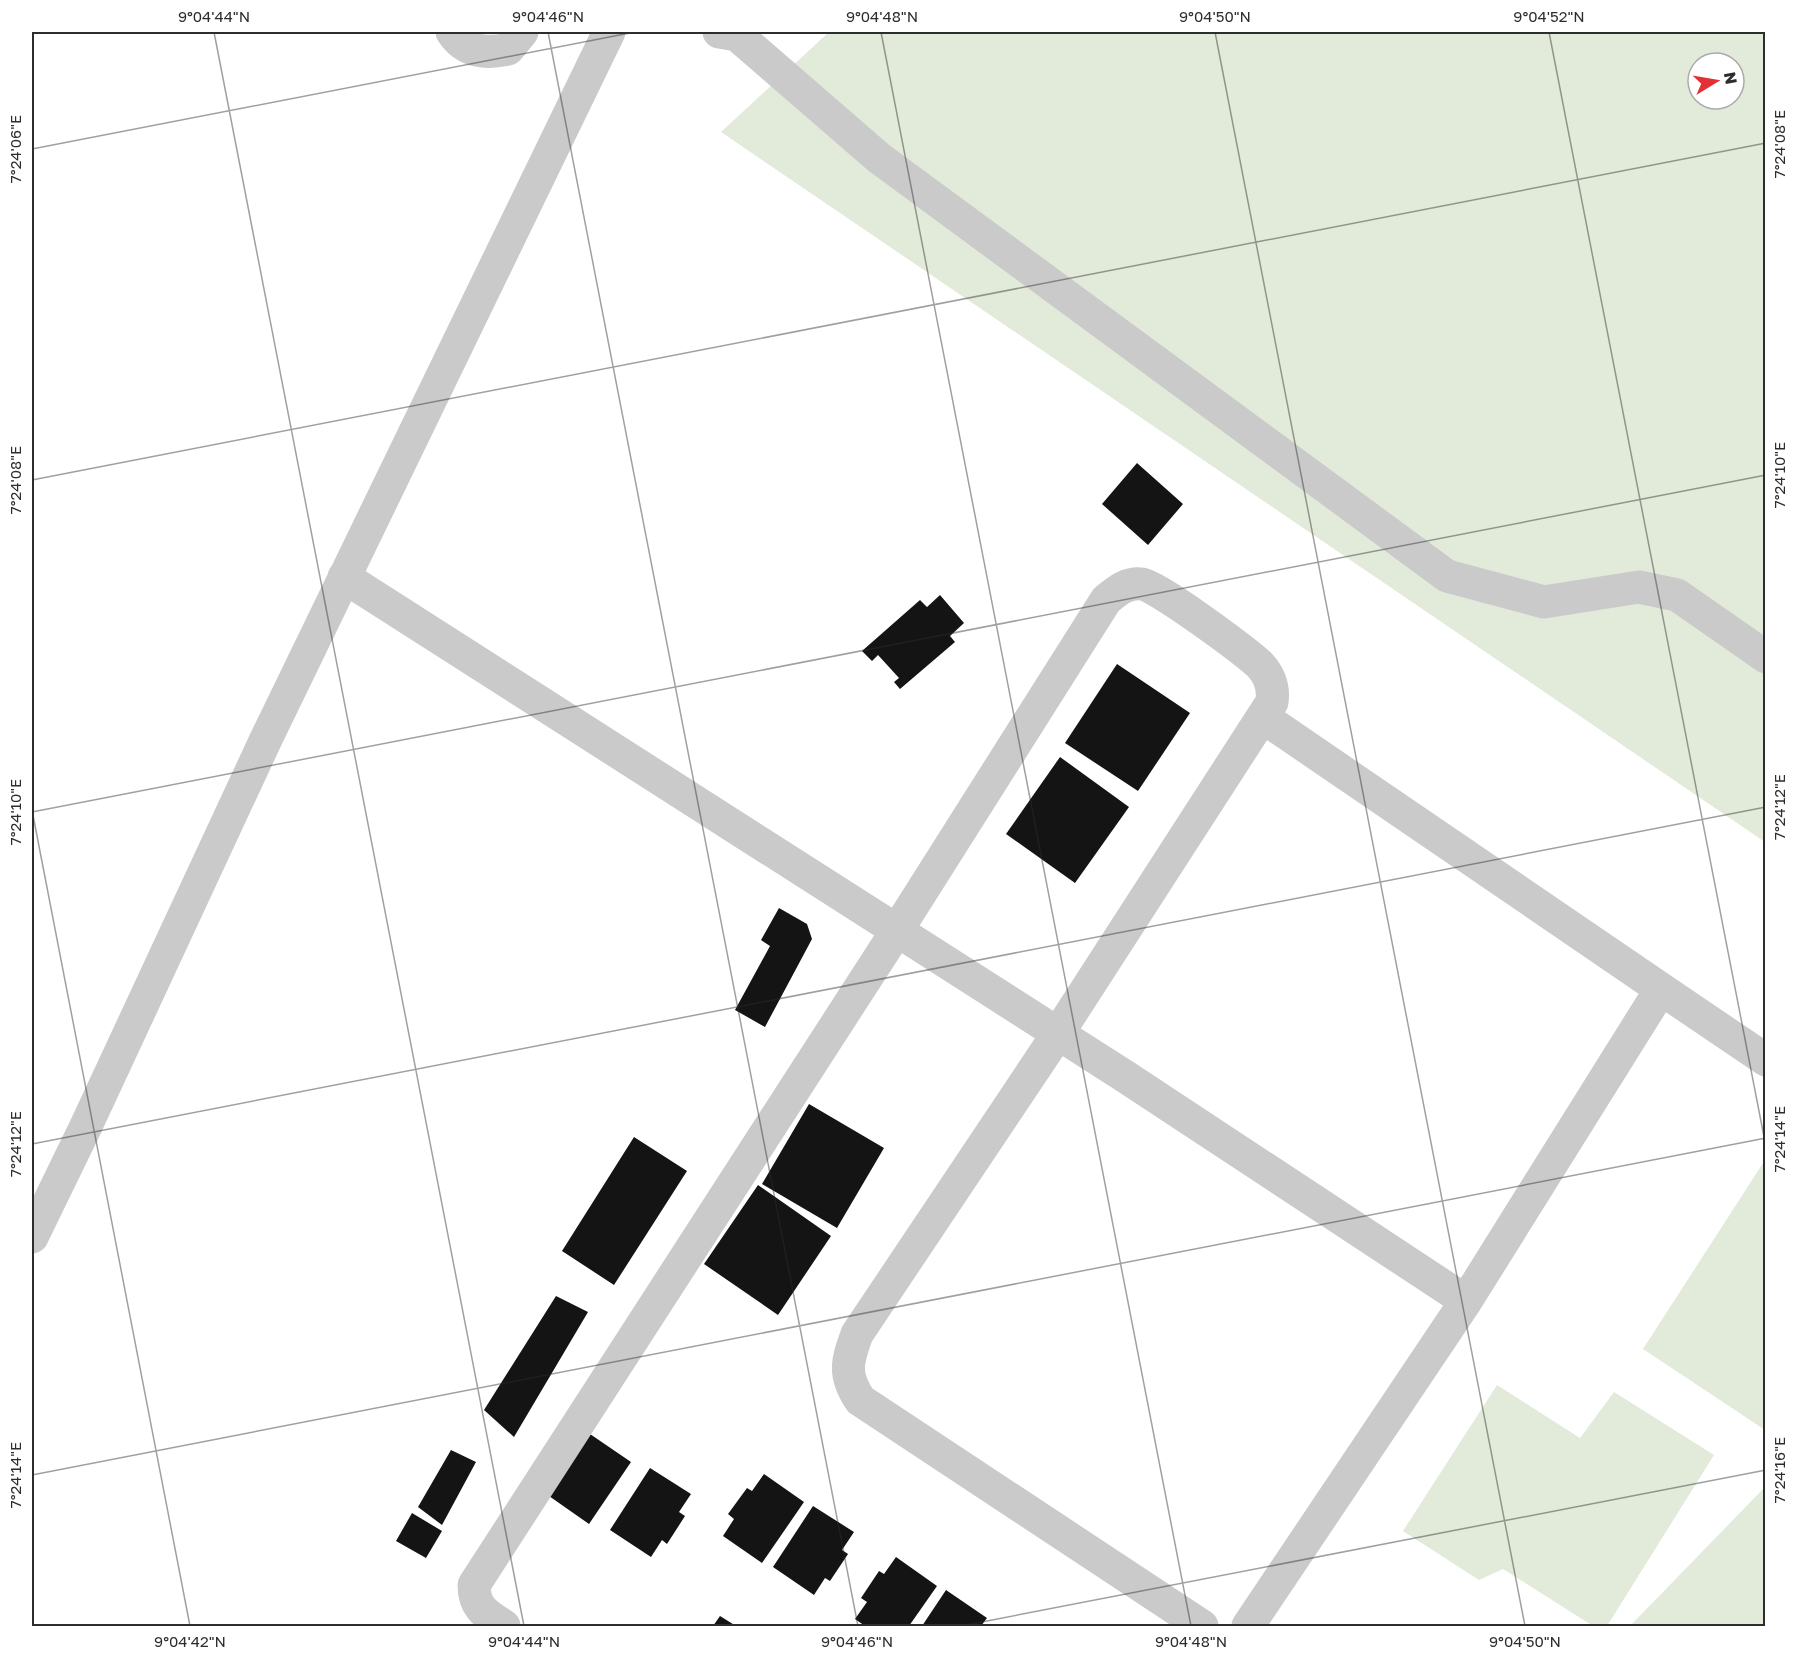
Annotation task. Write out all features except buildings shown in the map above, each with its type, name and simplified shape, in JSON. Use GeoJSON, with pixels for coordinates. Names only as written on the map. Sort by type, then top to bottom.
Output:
{"type":"FeatureCollection","features":[{"type":"Feature","properties":{"kind":"street"},"geometry":{"type":"LineString","coordinates":[[452,32],[459,43],[486,54],[508,49],[522,32]]}},
{"type":"Feature","properties":{"kind":"street"},"geometry":{"type":"LineString","coordinates":[[32,1237],[344,577],[609,32]]}},
{"type":"Feature","properties":{"kind":"street"},"geometry":{"type":"LineString","coordinates":[[719,32],[737,35],[879,158],[1447,576],[1544,602],[1639,587],[1677,595],[1766,657]]}},
{"type":"Feature","properties":{"kind":"street"},"geometry":{"type":"LineString","coordinates":[[344,577],[1126,1077],[1466,1301]]}},
{"type":"Feature","properties":{"kind":"street"},"geometry":{"type":"LineString","coordinates":[[504,1626],[479,1608],[474,1598],[474,1585],[896,932],[1106,600],[1122,586],[1143,584],[1167,596],[1260,666],[1274,687],[1272,702],[1264,718],[1057,1035],[857,1334],[848,1358],[849,1383],[860,1400],[1202,1626]]}},
{"type":"Feature","properties":{"kind":"street"},"geometry":{"type":"LineString","coordinates":[[1264,718],[1766,1060]]}},
{"type":"Feature","properties":{"kind":"street"},"geometry":{"type":"LineString","coordinates":[[1248,1626],[1466,1301],[1661,989]]}},
{"type":"Feature","properties":{"kind":"green space"},"geometry":{"type":"Polygon","coordinates":[[[829,32],[1765,32],[1765,842],[721,132],[829,32]]]}},
{"type":"Feature","properties":{"kind":"green space"},"geometry":{"type":"Polygon","coordinates":[[[1765,1160],[1765,1430],[1643,1349],[1765,1160]]]}},
{"type":"Feature","properties":{"kind":"green space"},"geometry":{"type":"Polygon","coordinates":[[[1497,1385],[1580,1438],[1614,1392],[1714,1455],[1607,1626],[1593,1626],[1503,1569],[1479,1580],[1403,1531],[1497,1385]]]}},
{"type":"Feature","properties":{"kind":"green space"},"geometry":{"type":"Polygon","coordinates":[[[1765,1487],[1765,1626],[1630,1626],[1765,1487]]]}}]}
